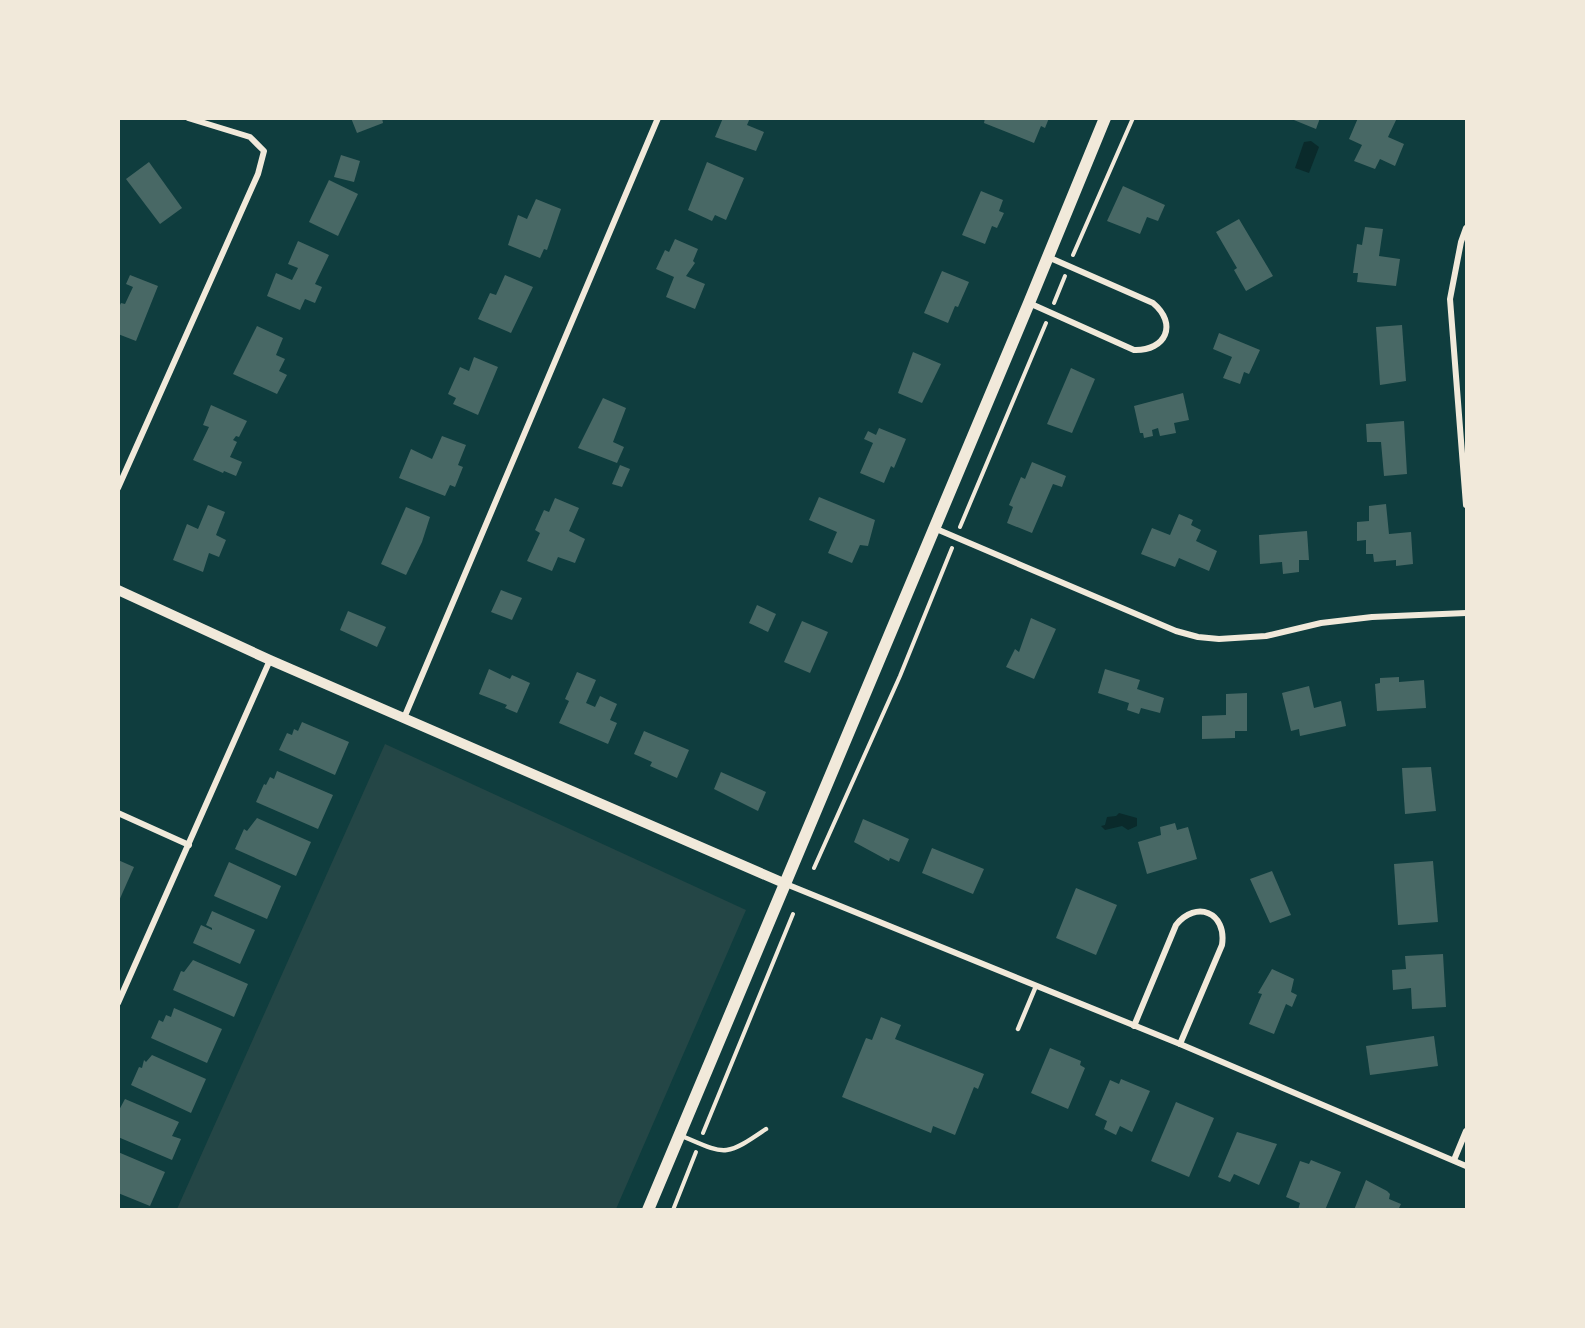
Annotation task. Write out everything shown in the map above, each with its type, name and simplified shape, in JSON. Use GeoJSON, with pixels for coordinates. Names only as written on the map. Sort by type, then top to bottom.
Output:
{"type":"FeatureCollection","features":[{"type":"Feature","properties":{"kind":"main road"},"geometry":{"type":"LineString","coordinates":[[648,1209],[1105,118]]}},
{"type":"Feature","properties":{"kind":"street"},"geometry":{"type":"LineString","coordinates":[[118,488],[258,174],[264,151],[250,137],[188,118]]}},
{"type":"Feature","properties":{"kind":"street"},"geometry":{"type":"LineString","coordinates":[[404,718],[658,118]]}},
{"type":"Feature","properties":{"kind":"street"},"geometry":{"type":"LineString","coordinates":[[1467,228],[1461,242],[1450,299],[1467,505]]}},
{"type":"Feature","properties":{"kind":"street"},"geometry":{"type":"LineString","coordinates":[[1029,303],[1134,350],[1147,350],[1158,345],[1166,334],[1166,319],[1162,310],[1153,303],[1048,257]]}},
{"type":"Feature","properties":{"kind":"street"},"geometry":{"type":"LineString","coordinates":[[934,528],[1176,631],[1198,637],[1266,636],[1321,623],[1362,618],[1467,613]]}},
{"type":"Feature","properties":{"kind":"street"},"geometry":{"type":"LineString","coordinates":[[118,590],[270,660],[786,884],[1180,1044],[1467,1166]]}},
{"type":"Feature","properties":{"kind":"street"},"geometry":{"type":"LineString","coordinates":[[118,1003],[270,660]]}},
{"type":"Feature","properties":{"kind":"street"},"geometry":{"type":"LineString","coordinates":[[118,813],[189,845]]}},
{"type":"Feature","properties":{"kind":"street"},"geometry":{"type":"LineString","coordinates":[[1134,1026],[1176,925],[1184,915],[1196,912],[1207,913],[1218,919],[1224,931],[1222,945],[1180,1044]]}},
{"type":"Feature","properties":{"kind":"street"},"geometry":{"type":"LineString","coordinates":[[1454,1160],[1467,1131]]}},
{"type":"Feature","properties":{"kind":"lane"},"geometry":{"type":"LineString","coordinates":[[1018,1029],[1036,986]]}},
{"type":"Feature","properties":{"kind":"lane"},"geometry":{"type":"LineString","coordinates":[[679,1135],[726,1152],[737,1149],[766,1129]]}},
{"type":"Feature","properties":{"kind":"path"},"geometry":{"type":"LineString","coordinates":[[814,868],[900,676],[1069,266],[1133,118]]}},
{"type":"Feature","properties":{"kind":"path"},"geometry":{"type":"LineString","coordinates":[[717,1096],[794,914]]}},
{"type":"Feature","properties":{"kind":"shaded area"},"geometry":{"type":"Polygon","coordinates":[[[1311,141],[1319,147],[1309,173],[1295,168],[1304,142],[1311,141]]]}},
{"type":"Feature","properties":{"kind":"shaded area"},"geometry":{"type":"Polygon","coordinates":[[[385,744],[746,910],[616,1209],[177,1209],[385,744]]]}},
{"type":"Feature","properties":{"kind":"shaded area"},"geometry":{"type":"Polygon","coordinates":[[[1119,813],[1137,818],[1137,826],[1128,830],[1122,826],[1105,830],[1101,826],[1105,825],[1107,817],[1116,816],[1119,813]]]}},
{"type":"Feature","properties":{"kind":"building"},"geometry":{"type":"Polygon","coordinates":[[[351,118],[382,118],[383,123],[357,133],[351,118]]]}},
{"type":"Feature","properties":{"kind":"building"},"geometry":{"type":"Polygon","coordinates":[[[723,118],[750,118],[747,125],[764,132],[756,151],[715,137],[723,118]]]}},
{"type":"Feature","properties":{"kind":"building"},"geometry":{"type":"Polygon","coordinates":[[[985,118],[1049,118],[1045,128],[1041,126],[1034,143],[984,123],[985,118]]]}},
{"type":"Feature","properties":{"kind":"building"},"geometry":{"type":"Polygon","coordinates":[[[1289,118],[1320,118],[1316,129],[1289,118]]]}},
{"type":"Feature","properties":{"kind":"building"},"geometry":{"type":"Polygon","coordinates":[[[1358,118],[1397,118],[1388,137],[1404,144],[1395,166],[1380,159],[1375,169],[1354,161],[1362,145],[1349,139],[1358,118]]]}},
{"type":"Feature","properties":{"kind":"building"},"geometry":{"type":"Polygon","coordinates":[[[341,155],[360,161],[354,182],[334,177],[341,155]]]}},
{"type":"Feature","properties":{"kind":"building"},"geometry":{"type":"Polygon","coordinates":[[[149,162],[182,208],[160,224],[126,179],[149,162]]]}},
{"type":"Feature","properties":{"kind":"building"},"geometry":{"type":"Polygon","coordinates":[[[707,162],[744,178],[726,220],[715,215],[712,221],[688,210],[707,162]]]}},
{"type":"Feature","properties":{"kind":"building"},"geometry":{"type":"Polygon","coordinates":[[[329,180],[358,194],[338,236],[309,222],[329,180]]]}},
{"type":"Feature","properties":{"kind":"building"},"geometry":{"type":"Polygon","coordinates":[[[1123,186],[1165,205],[1158,221],[1147,217],[1140,234],[1107,221],[1123,186]]]}},
{"type":"Feature","properties":{"kind":"building"},"geometry":{"type":"Polygon","coordinates":[[[981,191],[1003,200],[999,211],[1004,213],[997,228],[992,226],[985,244],[962,235],[981,191]]]}},
{"type":"Feature","properties":{"kind":"building"},"geometry":{"type":"Polygon","coordinates":[[[536,199],[561,209],[547,250],[544,249],[540,258],[508,245],[518,215],[527,219],[536,199]]]}},
{"type":"Feature","properties":{"kind":"building"},"geometry":{"type":"Polygon","coordinates":[[[1239,219],[1273,276],[1246,291],[1234,270],[1237,268],[1216,232],[1239,219]]]}},
{"type":"Feature","properties":{"kind":"building"},"geometry":{"type":"Polygon","coordinates":[[[1365,227],[1383,229],[1379,256],[1400,259],[1396,286],[1357,282],[1358,273],[1353,273],[1357,244],[1362,245],[1365,227]]]}},
{"type":"Feature","properties":{"kind":"building"},"geometry":{"type":"Polygon","coordinates":[[[675,239],[698,249],[693,261],[695,263],[686,276],[705,284],[695,309],[666,297],[674,277],[656,269],[665,250],[669,252],[675,239]]]}},
{"type":"Feature","properties":{"kind":"building"},"geometry":{"type":"Polygon","coordinates":[[[298,241],[329,255],[315,284],[322,287],[315,303],[305,299],[300,310],[267,296],[276,273],[292,280],[298,268],[288,264],[298,241]]]}},
{"type":"Feature","properties":{"kind":"building"},"geometry":{"type":"Polygon","coordinates":[[[942,271],[969,282],[948,323],[924,313],[942,271]]]}},
{"type":"Feature","properties":{"kind":"building"},"geometry":{"type":"Polygon","coordinates":[[[130,275],[158,286],[136,341],[118,334],[118,309],[121,303],[125,304],[133,287],[126,284],[130,275]]]}},
{"type":"Feature","properties":{"kind":"building"},"geometry":{"type":"Polygon","coordinates":[[[505,275],[533,287],[511,333],[478,319],[490,293],[496,295],[505,275]]]}},
{"type":"Feature","properties":{"kind":"building"},"geometry":{"type":"Polygon","coordinates":[[[1402,325],[1406,381],[1380,385],[1376,327],[1402,325]]]}},
{"type":"Feature","properties":{"kind":"building"},"geometry":{"type":"Polygon","coordinates":[[[257,326],[283,338],[276,355],[285,359],[279,371],[287,375],[277,394],[233,374],[257,326]]]}},
{"type":"Feature","properties":{"kind":"building"},"geometry":{"type":"Polygon","coordinates":[[[1219,333],[1260,350],[1249,374],[1244,372],[1240,384],[1223,378],[1232,357],[1213,349],[1219,333]]]}},
{"type":"Feature","properties":{"kind":"building"},"geometry":{"type":"Polygon","coordinates":[[[913,352],[941,364],[922,403],[898,393],[913,352]]]}},
{"type":"Feature","properties":{"kind":"building"},"geometry":{"type":"Polygon","coordinates":[[[474,357],[498,367],[478,415],[453,404],[456,398],[448,394],[460,367],[469,371],[474,357]]]}},
{"type":"Feature","properties":{"kind":"building"},"geometry":{"type":"Polygon","coordinates":[[[1071,368],[1095,379],[1072,433],[1047,424],[1071,368]]]}},
{"type":"Feature","properties":{"kind":"building"},"geometry":{"type":"Polygon","coordinates":[[[1183,393],[1189,420],[1174,423],[1176,433],[1160,436],[1158,428],[1152,430],[1153,436],[1144,438],[1143,433],[1140,433],[1134,406],[1183,393]]]}},
{"type":"Feature","properties":{"kind":"building"},"geometry":{"type":"Polygon","coordinates":[[[603,398],[626,408],[613,442],[624,447],[617,463],[578,448],[603,398]]]}},
{"type":"Feature","properties":{"kind":"building"},"geometry":{"type":"Polygon","coordinates":[[[211,405],[247,421],[239,437],[236,436],[233,440],[237,442],[230,457],[242,462],[236,476],[193,460],[209,427],[203,425],[211,405]]]}},
{"type":"Feature","properties":{"kind":"building"},"geometry":{"type":"Polygon","coordinates":[[[1404,421],[1407,474],[1384,476],[1381,442],[1367,442],[1366,424],[1404,421]]]}},
{"type":"Feature","properties":{"kind":"building"},"geometry":{"type":"Polygon","coordinates":[[[879,428],[906,439],[894,468],[891,466],[884,483],[860,473],[873,443],[864,439],[868,431],[876,435],[879,428]]]}},
{"type":"Feature","properties":{"kind":"building"},"geometry":{"type":"Polygon","coordinates":[[[442,436],[466,445],[458,465],[463,467],[455,487],[450,485],[445,496],[399,478],[411,449],[432,459],[442,436]]]}},
{"type":"Feature","properties":{"kind":"building"},"geometry":{"type":"Polygon","coordinates":[[[1032,462],[1066,476],[1062,487],[1053,484],[1032,533],[1007,523],[1013,507],[1009,505],[1021,477],[1025,479],[1032,462]]]}},
{"type":"Feature","properties":{"kind":"building"},"geometry":{"type":"Polygon","coordinates":[[[620,465],[630,469],[622,487],[612,484],[620,465]]]}},
{"type":"Feature","properties":{"kind":"building"},"geometry":{"type":"Polygon","coordinates":[[[819,497],[875,520],[868,546],[860,545],[852,563],[828,553],[837,532],[809,520],[819,497]]]}},
{"type":"Feature","properties":{"kind":"building"},"geometry":{"type":"Polygon","coordinates":[[[555,498],[579,508],[569,531],[585,539],[575,563],[558,557],[552,571],[527,561],[540,533],[535,530],[544,510],[549,512],[555,498]]]}},
{"type":"Feature","properties":{"kind":"building"},"geometry":{"type":"Polygon","coordinates":[[[1386,504],[1389,534],[1411,532],[1413,564],[1396,566],[1396,560],[1374,562],[1373,554],[1366,554],[1366,540],[1357,541],[1357,522],[1369,521],[1369,506],[1386,504]]]}},
{"type":"Feature","properties":{"kind":"building"},"geometry":{"type":"Polygon","coordinates":[[[208,505],[225,512],[216,535],[226,540],[219,557],[209,553],[203,572],[173,560],[187,524],[198,529],[208,505]]]}},
{"type":"Feature","properties":{"kind":"building"},"geometry":{"type":"Polygon","coordinates":[[[406,507],[430,517],[422,542],[406,575],[381,564],[406,507]]]}},
{"type":"Feature","properties":{"kind":"building"},"geometry":{"type":"Polygon","coordinates":[[[1179,514],[1193,520],[1191,525],[1201,530],[1196,541],[1217,551],[1209,571],[1179,558],[1175,567],[1141,554],[1152,528],[1170,535],[1179,514]]]}},
{"type":"Feature","properties":{"kind":"building"},"geometry":{"type":"Polygon","coordinates":[[[1307,531],[1309,560],[1299,560],[1299,572],[1283,574],[1282,562],[1260,564],[1259,535],[1307,531]]]}},
{"type":"Feature","properties":{"kind":"building"},"geometry":{"type":"Polygon","coordinates":[[[501,590],[522,598],[512,620],[491,612],[501,590]]]}},
{"type":"Feature","properties":{"kind":"building"},"geometry":{"type":"Polygon","coordinates":[[[757,605],[776,614],[768,632],[749,623],[757,605]]]}},
{"type":"Feature","properties":{"kind":"building"},"geometry":{"type":"Polygon","coordinates":[[[348,611],[386,627],[377,647],[340,630],[348,611]]]}},
{"type":"Feature","properties":{"kind":"building"},"geometry":{"type":"Polygon","coordinates":[[[1031,618],[1056,629],[1034,679],[1006,667],[1015,649],[1019,652],[1031,618]]]}},
{"type":"Feature","properties":{"kind":"building"},"geometry":{"type":"Polygon","coordinates":[[[802,621],[828,632],[810,673],[784,662],[802,621]]]}},
{"type":"Feature","properties":{"kind":"building"},"geometry":{"type":"Polygon","coordinates":[[[489,669],[510,679],[512,675],[530,683],[517,713],[505,708],[507,705],[479,694],[489,669]]]}},
{"type":"Feature","properties":{"kind":"building"},"geometry":{"type":"Polygon","coordinates":[[[1105,669],[1140,680],[1137,689],[1164,698],[1160,713],[1141,708],[1139,714],[1127,710],[1129,703],[1098,693],[1105,669]]]}},
{"type":"Feature","properties":{"kind":"building"},"geometry":{"type":"Polygon","coordinates":[[[577,672],[596,680],[586,703],[595,707],[600,696],[617,704],[610,720],[617,723],[608,744],[559,723],[569,701],[565,699],[577,672]]]}},
{"type":"Feature","properties":{"kind":"building"},"geometry":{"type":"Polygon","coordinates":[[[1399,677],[1399,682],[1424,680],[1426,708],[1377,711],[1375,684],[1380,683],[1380,678],[1399,677]]]}},
{"type":"Feature","properties":{"kind":"building"},"geometry":{"type":"Polygon","coordinates":[[[1309,686],[1314,708],[1341,701],[1346,726],[1300,736],[1299,729],[1291,731],[1282,693],[1309,686]]]}},
{"type":"Feature","properties":{"kind":"building"},"geometry":{"type":"Polygon","coordinates":[[[1247,693],[1247,731],[1235,731],[1235,738],[1202,739],[1202,716],[1226,715],[1226,694],[1247,693]]]}},
{"type":"Feature","properties":{"kind":"building"},"geometry":{"type":"Polygon","coordinates":[[[302,722],[349,742],[335,775],[279,750],[287,733],[292,735],[294,729],[298,731],[302,722]]]}},
{"type":"Feature","properties":{"kind":"building"},"geometry":{"type":"Polygon","coordinates":[[[644,731],[689,750],[677,778],[650,766],[652,762],[634,754],[644,731]]]}},
{"type":"Feature","properties":{"kind":"building"},"geometry":{"type":"Polygon","coordinates":[[[1431,767],[1436,811],[1405,814],[1402,768],[1431,767]]]}},
{"type":"Feature","properties":{"kind":"building"},"geometry":{"type":"Polygon","coordinates":[[[277,771],[333,795],[318,829],[256,802],[264,784],[266,785],[270,777],[274,779],[277,771]]]}},
{"type":"Feature","properties":{"kind":"building"},"geometry":{"type":"Polygon","coordinates":[[[721,772],[766,792],[758,811],[714,789],[721,772]]]}},
{"type":"Feature","properties":{"kind":"building"},"geometry":{"type":"Polygon","coordinates":[[[257,818],[311,842],[296,876],[235,849],[244,829],[247,831],[257,818]]]}},
{"type":"Feature","properties":{"kind":"building"},"geometry":{"type":"Polygon","coordinates":[[[863,819],[909,839],[899,862],[890,858],[889,861],[854,842],[863,819]]]}},
{"type":"Feature","properties":{"kind":"building"},"geometry":{"type":"Polygon","coordinates":[[[1175,823],[1177,830],[1188,827],[1197,859],[1147,874],[1138,842],[1161,835],[1160,827],[1175,823]]]}},
{"type":"Feature","properties":{"kind":"building"},"geometry":{"type":"Polygon","coordinates":[[[932,848],[984,869],[973,894],[922,873],[932,848]]]}},
{"type":"Feature","properties":{"kind":"building"},"geometry":{"type":"Polygon","coordinates":[[[118,860],[134,867],[118,903],[118,860]]]}},
{"type":"Feature","properties":{"kind":"building"},"geometry":{"type":"Polygon","coordinates":[[[1433,861],[1438,922],[1398,925],[1394,864],[1433,861]]]}},
{"type":"Feature","properties":{"kind":"building"},"geometry":{"type":"Polygon","coordinates":[[[229,862],[281,886],[267,919],[214,896],[229,862]]]}},
{"type":"Feature","properties":{"kind":"building"},"geometry":{"type":"Polygon","coordinates":[[[1272,871],[1291,915],[1270,923],[1250,879],[1272,871]]]}},
{"type":"Feature","properties":{"kind":"building"},"geometry":{"type":"Polygon","coordinates":[[[1076,888],[1117,905],[1096,955],[1056,938],[1076,888]]]}},
{"type":"Feature","properties":{"kind":"building"},"geometry":{"type":"Polygon","coordinates":[[[212,911],[255,930],[240,964],[193,943],[201,925],[212,930],[206,925],[212,911]]]}},
{"type":"Feature","properties":{"kind":"building"},"geometry":{"type":"Polygon","coordinates":[[[1443,954],[1446,1007],[1412,1009],[1411,988],[1393,990],[1392,970],[1406,969],[1405,956],[1443,954]]]}},
{"type":"Feature","properties":{"kind":"building"},"geometry":{"type":"Polygon","coordinates":[[[193,960],[248,984],[234,1017],[173,990],[181,971],[184,972],[193,960]]]}},
{"type":"Feature","properties":{"kind":"building"},"geometry":{"type":"Polygon","coordinates":[[[1272,969],[1294,979],[1291,992],[1297,995],[1292,1007],[1286,1004],[1274,1034],[1249,1024],[1262,994],[1258,993],[1272,969]]]}},
{"type":"Feature","properties":{"kind":"building"},"geometry":{"type":"Polygon","coordinates":[[[174,1008],[222,1029],[207,1063],[151,1038],[159,1020],[163,1022],[166,1015],[171,1017],[174,1008]]]}},
{"type":"Feature","properties":{"kind":"building"},"geometry":{"type":"Polygon","coordinates":[[[881,1017],[901,1025],[895,1039],[984,1074],[978,1089],[974,1087],[955,1135],[933,1126],[931,1133],[842,1097],[866,1038],[872,1040],[881,1017]]]}},
{"type":"Feature","properties":{"kind":"building"},"geometry":{"type":"Polygon","coordinates":[[[1434,1036],[1438,1066],[1370,1075],[1366,1046],[1434,1036]]]}},
{"type":"Feature","properties":{"kind":"building"},"geometry":{"type":"Polygon","coordinates":[[[1050,1048],[1081,1061],[1080,1065],[1085,1068],[1068,1109],[1031,1093],[1050,1048]]]}},
{"type":"Feature","properties":{"kind":"building"},"geometry":{"type":"Polygon","coordinates":[[[152,1055],[206,1079],[191,1113],[131,1085],[139,1067],[142,1068],[144,1060],[146,1062],[152,1055]]]}},
{"type":"Feature","properties":{"kind":"building"},"geometry":{"type":"Polygon","coordinates":[[[1121,1079],[1150,1091],[1132,1132],[1120,1126],[1116,1135],[1104,1129],[1107,1121],[1095,1115],[1110,1080],[1119,1084],[1121,1079]]]}},
{"type":"Feature","properties":{"kind":"building"},"geometry":{"type":"Polygon","coordinates":[[[125,1099],[179,1122],[172,1136],[181,1139],[172,1160],[118,1137],[118,1112],[125,1099]]]}},
{"type":"Feature","properties":{"kind":"building"},"geometry":{"type":"Polygon","coordinates":[[[1176,1102],[1214,1118],[1189,1177],[1151,1161],[1176,1102]]]}},
{"type":"Feature","properties":{"kind":"building"},"geometry":{"type":"Polygon","coordinates":[[[1237,1132],[1277,1144],[1259,1185],[1234,1174],[1230,1182],[1218,1177],[1237,1132]]]}},
{"type":"Feature","properties":{"kind":"building"},"geometry":{"type":"Polygon","coordinates":[[[118,1152],[165,1172],[150,1206],[118,1193],[118,1152]]]}},
{"type":"Feature","properties":{"kind":"building"},"geometry":{"type":"Polygon","coordinates":[[[1311,1160],[1341,1172],[1325,1210],[1298,1210],[1300,1203],[1286,1197],[1300,1161],[1309,1164],[1311,1160]]]}},
{"type":"Feature","properties":{"kind":"building"},"geometry":{"type":"Polygon","coordinates":[[[1366,1180],[1387,1191],[1390,1194],[1389,1199],[1401,1204],[1398,1210],[1354,1210],[1366,1180]]]}}]}
